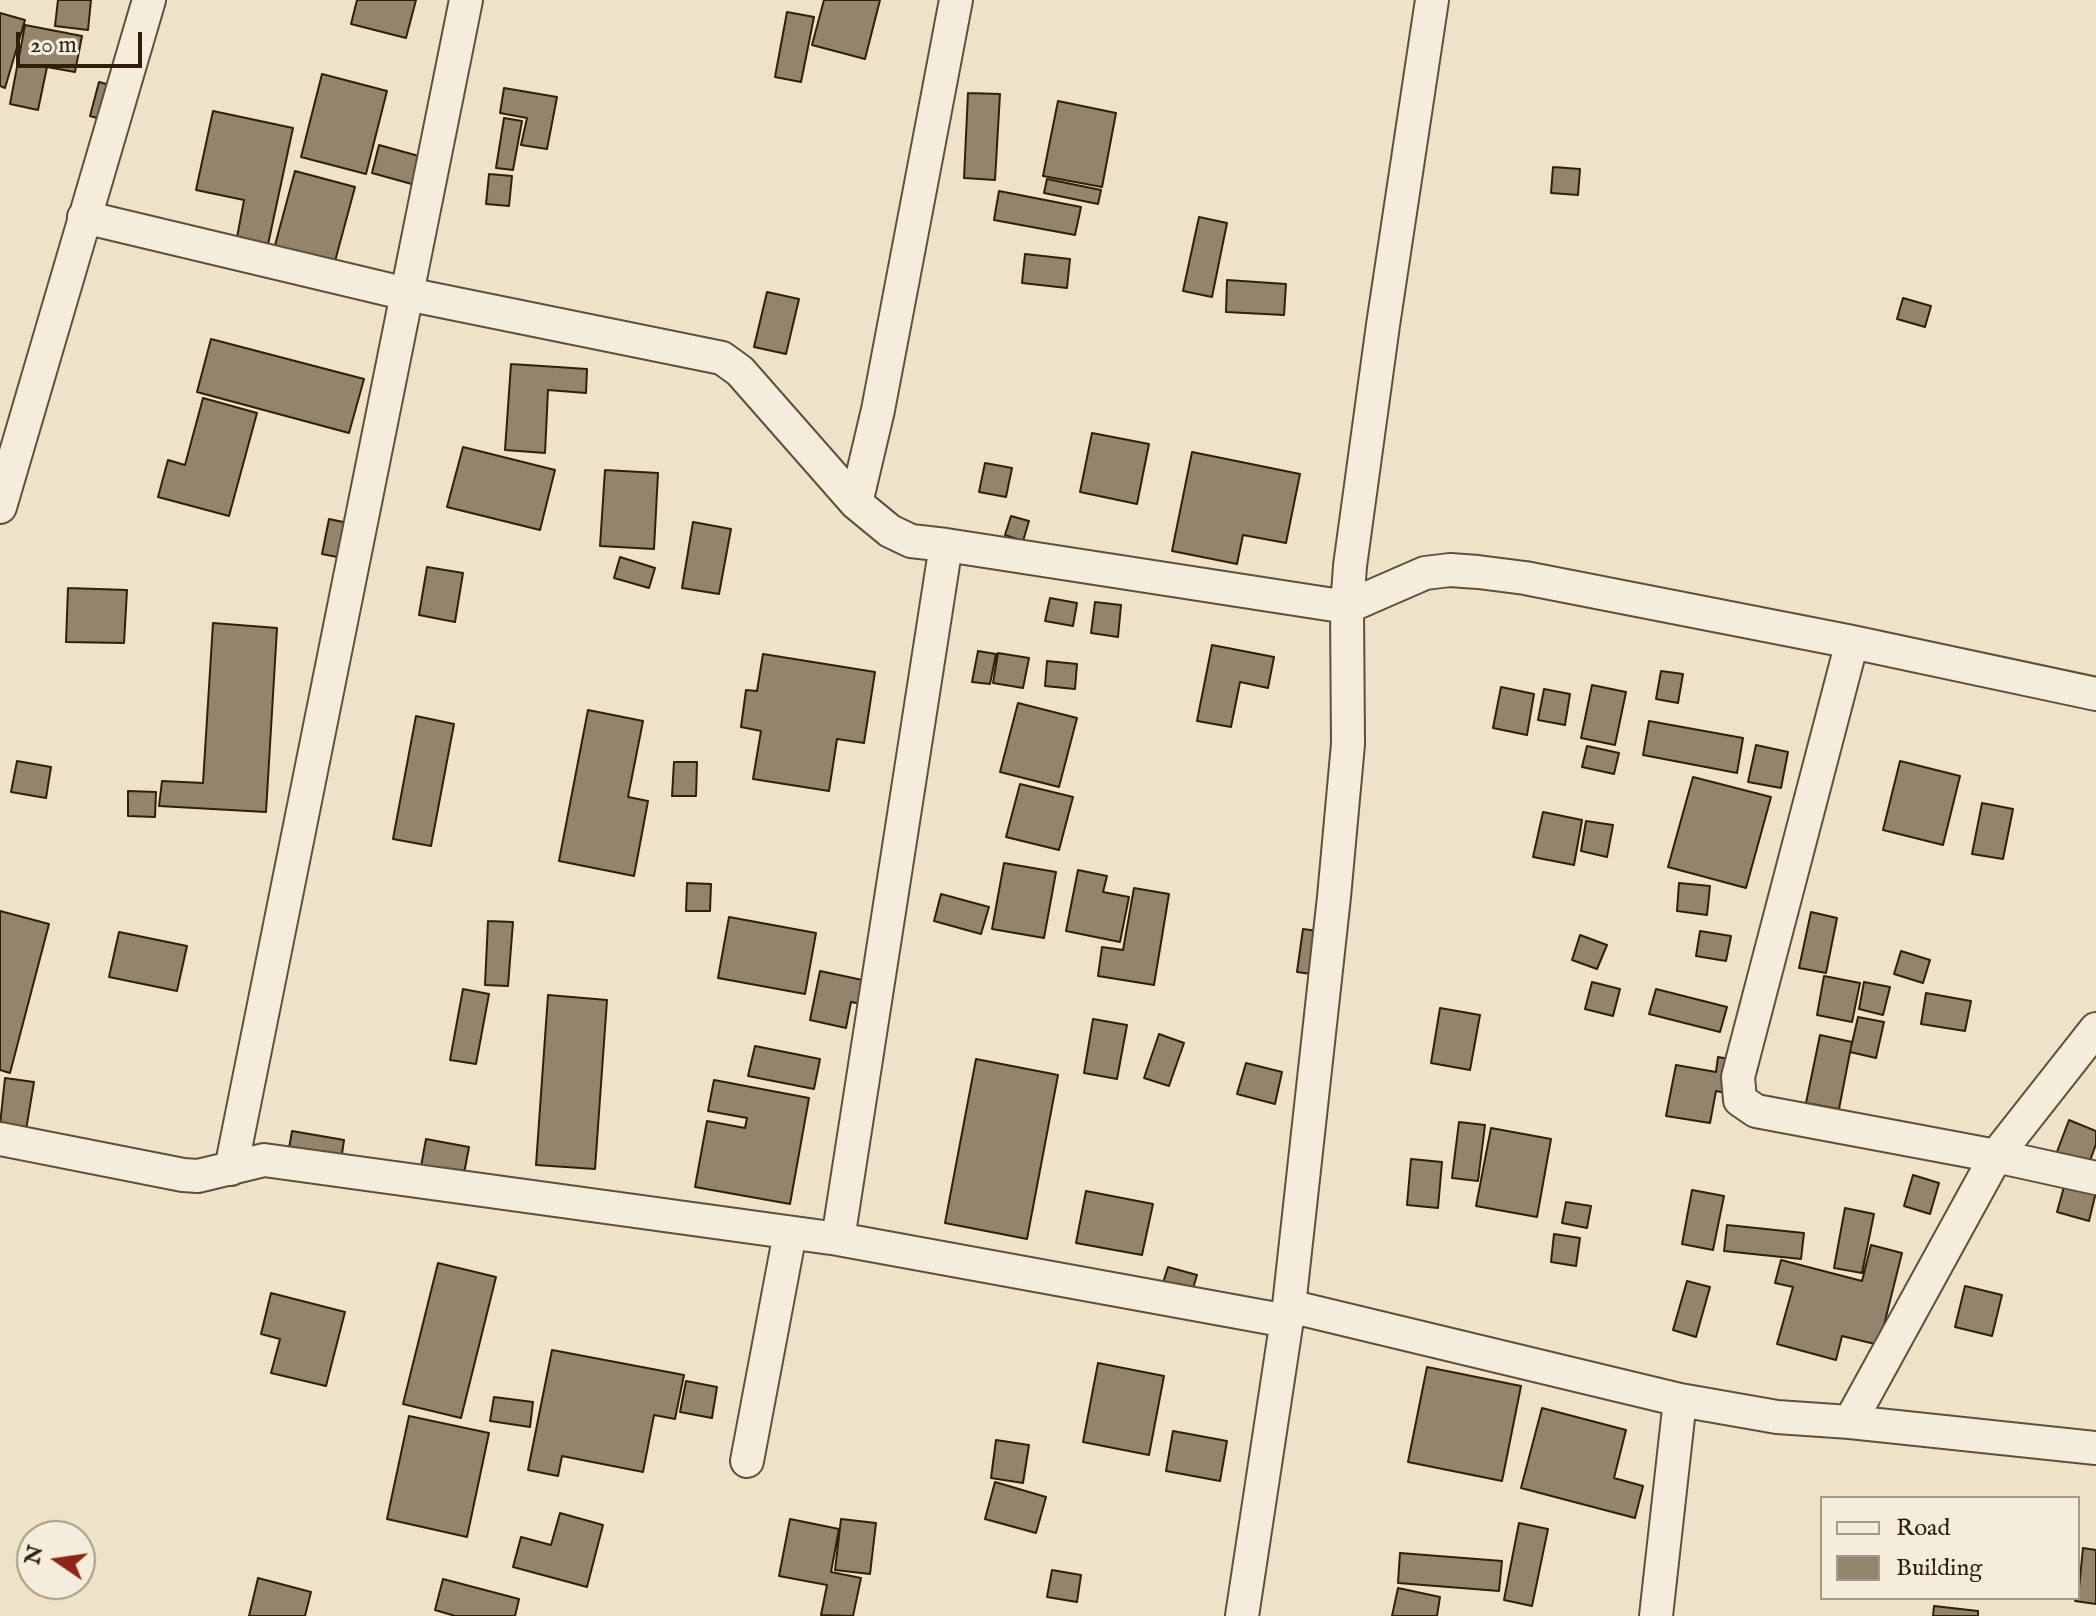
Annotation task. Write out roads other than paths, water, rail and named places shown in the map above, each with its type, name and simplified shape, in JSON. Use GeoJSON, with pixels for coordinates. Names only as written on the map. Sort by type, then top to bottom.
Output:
{"type":"FeatureCollection","features":[{"type":"Feature","properties":{"kind":"street"},"geometry":{"type":"LineString","coordinates":[[0,507],[149,0]]}},
{"type":"Feature","properties":{"kind":"street"},"geometry":{"type":"LineString","coordinates":[[231,1169],[466,0]]}},
{"type":"Feature","properties":{"kind":"street"},"geometry":{"type":"LineString","coordinates":[[856,503],[878,410],[956,0]]}},
{"type":"Feature","properties":{"kind":"street"},"geometry":{"type":"LineString","coordinates":[[1242,1616],[1288,1313],[1334,897],[1348,744],[1347,607],[1350,566],[1432,0]]}},
{"type":"Feature","properties":{"kind":"street"},"geometry":{"type":"LineString","coordinates":[[84,217],[407,294],[722,358],[740,371],[856,503],[890,531],[911,541],[1347,607],[1425,573],[1450,570],[1525,578],[2096,694]]}},
{"type":"Feature","properties":{"kind":"street"},"geometry":{"type":"LineString","coordinates":[[838,1239],[946,545]]}},
{"type":"Feature","properties":{"kind":"street"},"geometry":{"type":"LineString","coordinates":[[1852,642],[1738,1077],[1740,1100],[1756,1111],[2096,1178]]}},
{"type":"Feature","properties":{"kind":"street"},"geometry":{"type":"LineString","coordinates":[[1850,1422],[1996,1156],[2096,1029]]}},
{"type":"Feature","properties":{"kind":"street"},"geometry":{"type":"LineString","coordinates":[[0,1139],[183,1175],[198,1176],[264,1160],[838,1239],[1288,1313],[1680,1400],[1777,1417],[2096,1448]]}},
{"type":"Feature","properties":{"kind":"street"},"geometry":{"type":"LineString","coordinates":[[747,1461],[790,1233]]}},
{"type":"Feature","properties":{"kind":"street"},"geometry":{"type":"LineString","coordinates":[[1656,1616],[1680,1400]]}}]}
